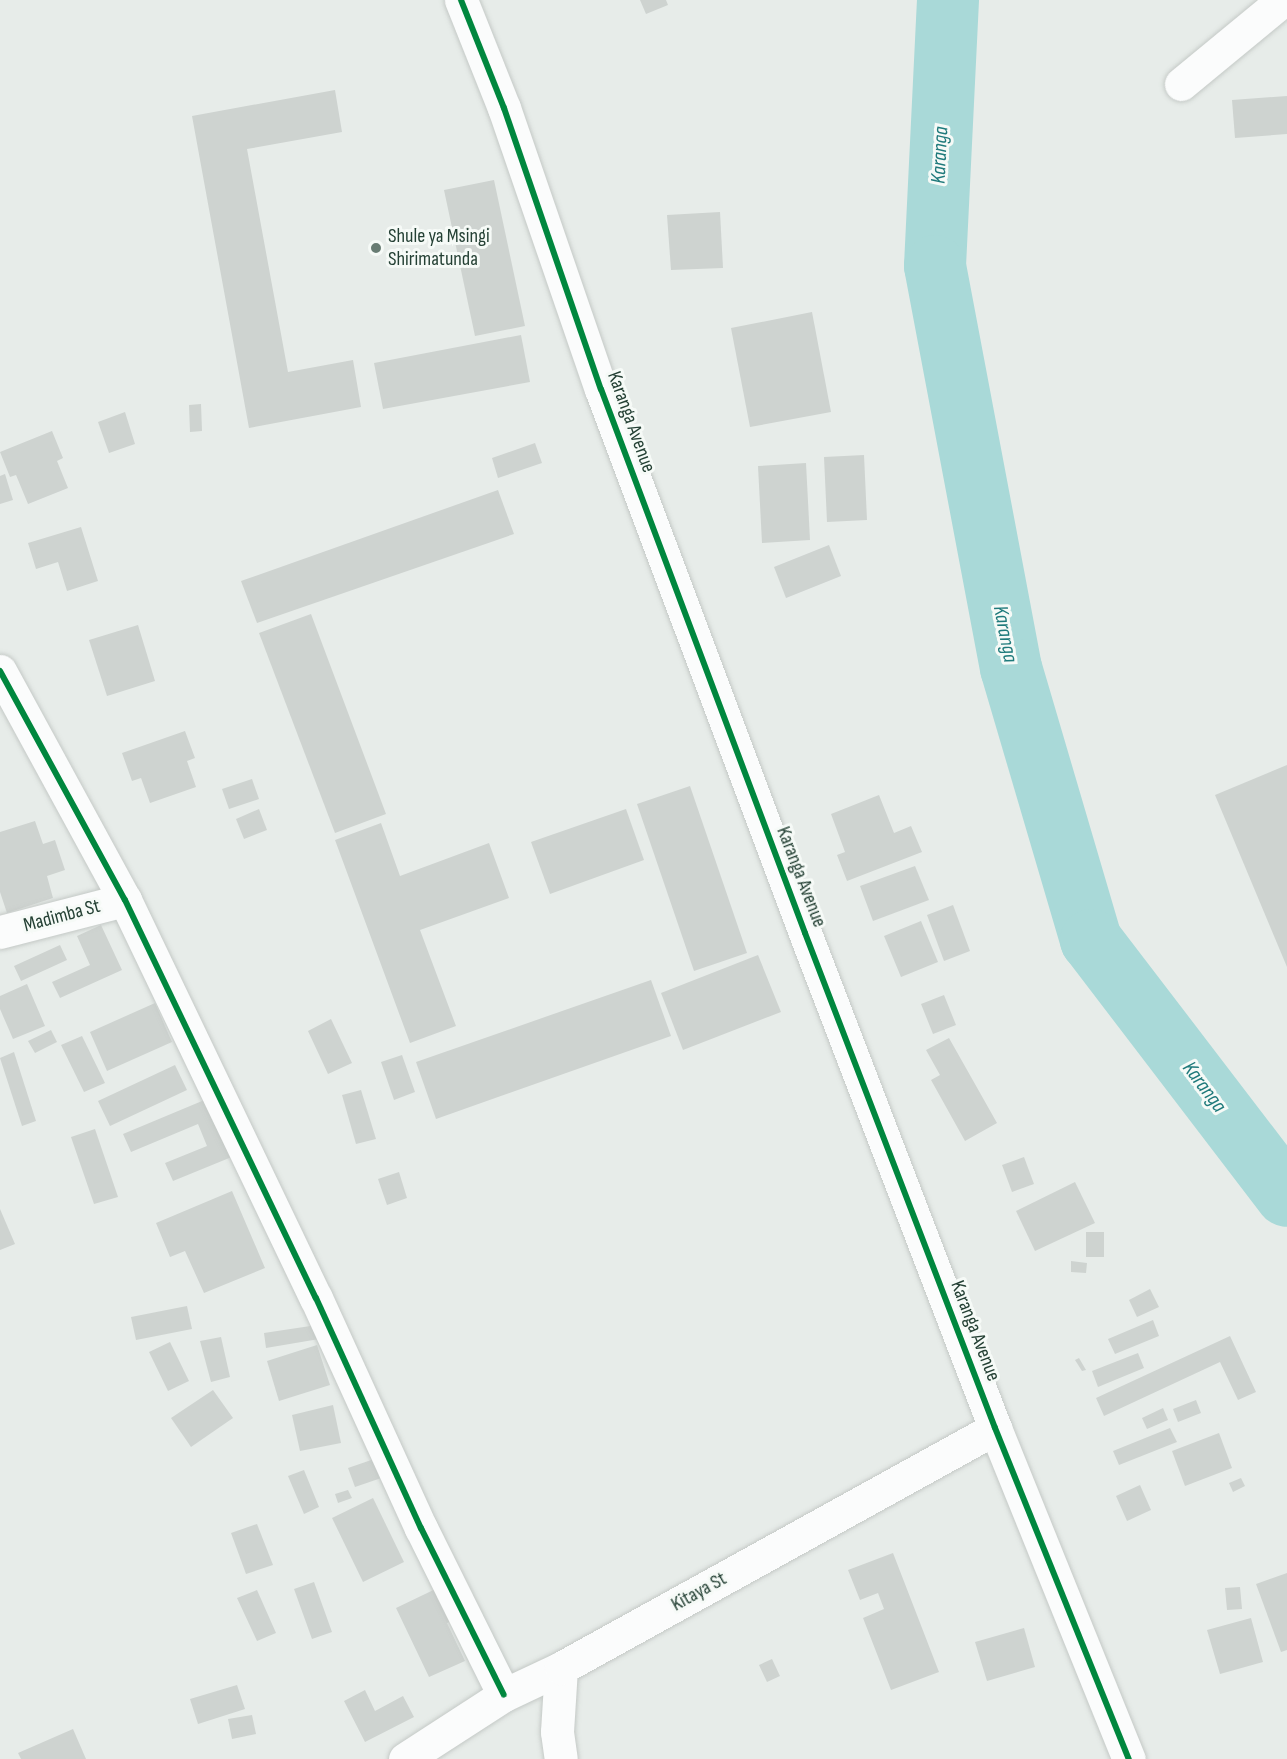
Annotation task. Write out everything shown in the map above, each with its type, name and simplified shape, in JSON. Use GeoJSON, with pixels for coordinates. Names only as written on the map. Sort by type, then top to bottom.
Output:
{"type":"FeatureCollection","features":[{"type":"Feature","properties":{"kind":"street","name":"Karanga Avenue"},"geometry":{"type":"LineString","coordinates":[[461,0],[504,108],[601,389],[994,1428],[1129,1759]]}},
{"type":"Feature","properties":{"kind":"street"},"geometry":{"type":"LineString","coordinates":[[1181,84],[1283,0]]}},
{"type":"Feature","properties":{"kind":"street"},"geometry":{"type":"LineString","coordinates":[[0,671],[125,900],[316,1298],[421,1528],[504,1695]]}},
{"type":"Feature","properties":{"kind":"street","name":"Madimba St"},"geometry":{"type":"LineString","coordinates":[[0,932],[125,900]]}},
{"type":"Feature","properties":{"kind":"street","name":"Kitaya St"},"geometry":{"type":"LineString","coordinates":[[405,1759],[504,1695],[561,1668],[994,1428]]}},
{"type":"Feature","properties":{"kind":"street"},"geometry":{"type":"LineString","coordinates":[[561,1668],[557,1732],[561,1759]]}},
{"type":"Feature","properties":{"kind":"building"},"geometry":{"type":"Polygon","coordinates":[[[640,0],[666,0],[668,5],[646,14],[640,0]]]}},
{"type":"Feature","properties":{"kind":"building"},"geometry":{"type":"Polygon","coordinates":[[[335,90],[342,132],[247,149],[288,372],[353,360],[361,407],[249,428],[192,116],[335,90]]]}},
{"type":"Feature","properties":{"kind":"building"},"geometry":{"type":"Polygon","coordinates":[[[1287,96],[1287,134],[1235,138],[1232,100],[1287,96]]]}},
{"type":"Feature","properties":{"kind":"building"},"geometry":{"type":"Polygon","coordinates":[[[494,180],[525,326],[475,336],[444,190],[494,180]]]}},
{"type":"Feature","properties":{"kind":"building"},"geometry":{"type":"Polygon","coordinates":[[[720,212],[723,268],[671,270],[667,215],[720,212]]]}},
{"type":"Feature","properties":{"kind":"building"},"geometry":{"type":"Polygon","coordinates":[[[812,312],[831,412],[750,427],[731,328],[812,312]]]}},
{"type":"Feature","properties":{"kind":"building"},"geometry":{"type":"Polygon","coordinates":[[[521,335],[530,382],[383,409],[374,363],[521,335]]]}},
{"type":"Feature","properties":{"kind":"building"},"geometry":{"type":"Polygon","coordinates":[[[201,404],[202,431],[190,432],[189,405],[201,404]]]}},
{"type":"Feature","properties":{"kind":"building"},"geometry":{"type":"Polygon","coordinates":[[[125,412],[135,444],[109,453],[98,422],[125,412]]]}},
{"type":"Feature","properties":{"kind":"building"},"geometry":{"type":"Polygon","coordinates":[[[52,431],[63,458],[57,461],[68,488],[28,504],[16,475],[10,477],[0,452],[52,431]]]}},
{"type":"Feature","properties":{"kind":"building"},"geometry":{"type":"Polygon","coordinates":[[[535,443],[542,463],[498,478],[492,458],[535,443]]]}},
{"type":"Feature","properties":{"kind":"building"},"geometry":{"type":"Polygon","coordinates":[[[864,455],[867,520],[827,522],[824,457],[864,455]]]}},
{"type":"Feature","properties":{"kind":"building"},"geometry":{"type":"Polygon","coordinates":[[[806,463],[810,540],[762,543],[758,466],[806,463]]]}},
{"type":"Feature","properties":{"kind":"building"},"geometry":{"type":"Polygon","coordinates":[[[5,474],[13,500],[0,504],[0,476],[5,474]]]}},
{"type":"Feature","properties":{"kind":"building"},"geometry":{"type":"Polygon","coordinates":[[[498,490],[514,534],[257,623],[241,581],[498,490]]]}},
{"type":"Feature","properties":{"kind":"building"},"geometry":{"type":"Polygon","coordinates":[[[81,527],[98,581],[67,591],[58,562],[36,569],[28,543],[81,527]]]}},
{"type":"Feature","properties":{"kind":"building"},"geometry":{"type":"Polygon","coordinates":[[[829,545],[841,576],[786,598],[774,567],[829,545]]]}},
{"type":"Feature","properties":{"kind":"building"},"geometry":{"type":"Polygon","coordinates":[[[311,614],[386,814],[335,833],[259,633],[311,614]]]}},
{"type":"Feature","properties":{"kind":"building"},"geometry":{"type":"Polygon","coordinates":[[[138,625],[155,681],[107,696],[89,640],[138,625]]]}},
{"type":"Feature","properties":{"kind":"building"},"geometry":{"type":"Polygon","coordinates":[[[185,731],[195,758],[187,761],[196,787],[150,803],[141,778],[132,781],[122,753],[185,731]]]}},
{"type":"Feature","properties":{"kind":"building"},"geometry":{"type":"Polygon","coordinates":[[[1287,765],[1287,967],[1215,795],[1287,765]]]}},
{"type":"Feature","properties":{"kind":"building"},"geometry":{"type":"Polygon","coordinates":[[[252,779],[259,799],[229,809],[222,789],[252,779]]]}},
{"type":"Feature","properties":{"kind":"building"},"geometry":{"type":"Polygon","coordinates":[[[690,786],[747,953],[694,971],[637,804],[690,786]]]}},
{"type":"Feature","properties":{"kind":"building"},"geometry":{"type":"Polygon","coordinates":[[[879,795],[894,833],[911,826],[922,852],[847,881],[837,855],[845,852],[831,814],[879,795]]]}},
{"type":"Feature","properties":{"kind":"building"},"geometry":{"type":"Polygon","coordinates":[[[259,809],[267,830],[244,839],[236,819],[259,809]]]}},
{"type":"Feature","properties":{"kind":"building"},"geometry":{"type":"Polygon","coordinates":[[[626,809],[644,860],[550,894],[531,842],[626,809]]]}},
{"type":"Feature","properties":{"kind":"building"},"geometry":{"type":"Polygon","coordinates":[[[35,821],[43,844],[55,840],[65,870],[47,876],[53,898],[7,913],[0,892],[0,832],[35,821]]]}},
{"type":"Feature","properties":{"kind":"building"},"geometry":{"type":"Polygon","coordinates":[[[381,823],[400,876],[489,843],[509,898],[420,930],[456,1026],[410,1043],[335,840],[381,823]]]}},
{"type":"Feature","properties":{"kind":"building"},"geometry":{"type":"Polygon","coordinates":[[[915,866],[929,900],[873,921],[860,886],[915,866]]]}},
{"type":"Feature","properties":{"kind":"building"},"geometry":{"type":"Polygon","coordinates":[[[953,905],[970,951],[944,961],[927,915],[953,905]]]}},
{"type":"Feature","properties":{"kind":"building"},"geometry":{"type":"Polygon","coordinates":[[[921,921],[938,962],[901,977],[884,936],[921,921]]]}},
{"type":"Feature","properties":{"kind":"building"},"geometry":{"type":"Polygon","coordinates":[[[101,925],[122,970],[60,998],[52,982],[90,965],[77,936],[101,925]]]}},
{"type":"Feature","properties":{"kind":"building"},"geometry":{"type":"Polygon","coordinates":[[[60,945],[67,960],[21,981],[14,966],[60,945]]]}},
{"type":"Feature","properties":{"kind":"building"},"geometry":{"type":"Polygon","coordinates":[[[758,955],[781,1012],[683,1050],[661,993],[758,955]]]}},
{"type":"Feature","properties":{"kind":"building"},"geometry":{"type":"Polygon","coordinates":[[[651,980],[671,1036],[436,1119],[416,1062],[651,980]]]}},
{"type":"Feature","properties":{"kind":"building"},"geometry":{"type":"Polygon","coordinates":[[[27,984],[45,1026],[13,1039],[0,1009],[0,996],[27,984]]]}},
{"type":"Feature","properties":{"kind":"building"},"geometry":{"type":"Polygon","coordinates":[[[944,995],[956,1025],[933,1034],[921,1004],[944,995]]]}},
{"type":"Feature","properties":{"kind":"building"},"geometry":{"type":"Polygon","coordinates":[[[155,1003],[172,1042],[107,1071],[90,1032],[155,1003]]]}},
{"type":"Feature","properties":{"kind":"building"},"geometry":{"type":"Polygon","coordinates":[[[331,1019],[352,1063],[328,1074],[308,1031],[331,1019]]]}},
{"type":"Feature","properties":{"kind":"building"},"geometry":{"type":"Polygon","coordinates":[[[51,1030],[57,1042],[35,1053],[28,1041],[51,1030]]]}},
{"type":"Feature","properties":{"kind":"building"},"geometry":{"type":"Polygon","coordinates":[[[82,1036],[105,1083],[84,1092],[61,1045],[82,1036]]]}},
{"type":"Feature","properties":{"kind":"building"},"geometry":{"type":"Polygon","coordinates":[[[949,1038],[997,1123],[965,1141],[931,1080],[940,1075],[926,1050],[949,1038]]]}},
{"type":"Feature","properties":{"kind":"building"},"geometry":{"type":"Polygon","coordinates":[[[14,1052],[36,1121],[22,1126],[0,1058],[14,1052]]]}},
{"type":"Feature","properties":{"kind":"building"},"geometry":{"type":"Polygon","coordinates":[[[402,1055],[415,1092],[394,1100],[381,1062],[402,1055]]]}},
{"type":"Feature","properties":{"kind":"building"},"geometry":{"type":"Polygon","coordinates":[[[175,1065],[187,1090],[110,1126],[98,1101],[175,1065]]]}},
{"type":"Feature","properties":{"kind":"building"},"geometry":{"type":"Polygon","coordinates":[[[361,1090],[376,1139],[356,1144],[342,1095],[361,1090]]]}},
{"type":"Feature","properties":{"kind":"building"},"geometry":{"type":"Polygon","coordinates":[[[214,1096],[239,1154],[173,1181],[165,1163],[207,1146],[198,1124],[131,1152],[123,1134],[214,1096]]]}},
{"type":"Feature","properties":{"kind":"building"},"geometry":{"type":"Polygon","coordinates":[[[95,1129],[118,1197],[94,1204],[71,1137],[95,1129]]]}},
{"type":"Feature","properties":{"kind":"building"},"geometry":{"type":"Polygon","coordinates":[[[1024,1157],[1034,1184],[1012,1192],[1002,1165],[1024,1157]]]}},
{"type":"Feature","properties":{"kind":"building"},"geometry":{"type":"Polygon","coordinates":[[[399,1172],[407,1198],[387,1205],[378,1179],[399,1172]]]}},
{"type":"Feature","properties":{"kind":"building"},"geometry":{"type":"Polygon","coordinates":[[[1075,1182],[1095,1223],[1035,1251],[1016,1211],[1075,1182]]]}},
{"type":"Feature","properties":{"kind":"building"},"geometry":{"type":"Polygon","coordinates":[[[232,1191],[265,1268],[204,1293],[185,1251],[170,1257],[156,1223],[232,1191]]]}},
{"type":"Feature","properties":{"kind":"building"},"geometry":{"type":"Polygon","coordinates":[[[0,1209],[15,1244],[0,1250],[0,1209]]]}},
{"type":"Feature","properties":{"kind":"building"},"geometry":{"type":"Polygon","coordinates":[[[1086,1232],[1104,1232],[1104,1257],[1086,1257],[1086,1232]]]}},
{"type":"Feature","properties":{"kind":"building"},"geometry":{"type":"Polygon","coordinates":[[[1071,1261],[1087,1263],[1086,1273],[1071,1272],[1071,1261]]]}},
{"type":"Feature","properties":{"kind":"building"},"geometry":{"type":"Polygon","coordinates":[[[1150,1289],[1159,1307],[1137,1317],[1129,1300],[1150,1289]]]}},
{"type":"Feature","properties":{"kind":"building"},"geometry":{"type":"Polygon","coordinates":[[[187,1306],[192,1329],[136,1340],[131,1317],[187,1306]]]}},
{"type":"Feature","properties":{"kind":"building"},"geometry":{"type":"Polygon","coordinates":[[[1153,1320],[1159,1336],[1115,1354],[1108,1339],[1153,1320]]]}},
{"type":"Feature","properties":{"kind":"building"},"geometry":{"type":"Polygon","coordinates":[[[317,1325],[319,1339],[266,1348],[264,1333],[317,1325]]]}},
{"type":"Feature","properties":{"kind":"building"},"geometry":{"type":"Polygon","coordinates":[[[1230,1336],[1256,1392],[1238,1400],[1220,1362],[1104,1416],[1096,1398],[1230,1336]]]}},
{"type":"Feature","properties":{"kind":"building"},"geometry":{"type":"Polygon","coordinates":[[[221,1337],[230,1377],[211,1382],[200,1341],[221,1337]]]}},
{"type":"Feature","properties":{"kind":"building"},"geometry":{"type":"Polygon","coordinates":[[[170,1342],[189,1381],[168,1391],[149,1352],[170,1342]]]}},
{"type":"Feature","properties":{"kind":"building"},"geometry":{"type":"Polygon","coordinates":[[[317,1345],[330,1385],[279,1401],[267,1361],[317,1345]]]}},
{"type":"Feature","properties":{"kind":"building"},"geometry":{"type":"Polygon","coordinates":[[[1138,1353],[1144,1368],[1098,1387],[1092,1371],[1138,1353]]]}},
{"type":"Feature","properties":{"kind":"building"},"geometry":{"type":"Polygon","coordinates":[[[1079,1358],[1086,1370],[1082,1371],[1075,1360],[1079,1358]]]}},
{"type":"Feature","properties":{"kind":"building"},"geometry":{"type":"Polygon","coordinates":[[[213,1390],[233,1418],[191,1447],[171,1418],[213,1390]]]}},
{"type":"Feature","properties":{"kind":"building"},"geometry":{"type":"Polygon","coordinates":[[[1196,1400],[1201,1413],[1178,1422],[1173,1409],[1196,1400]]]}},
{"type":"Feature","properties":{"kind":"building"},"geometry":{"type":"Polygon","coordinates":[[[333,1405],[341,1443],[300,1451],[292,1415],[333,1405]]]}},
{"type":"Feature","properties":{"kind":"building"},"geometry":{"type":"Polygon","coordinates":[[[1163,1408],[1168,1420],[1147,1429],[1142,1418],[1163,1408]]]}},
{"type":"Feature","properties":{"kind":"building"},"geometry":{"type":"Polygon","coordinates":[[[1170,1428],[1177,1442],[1119,1465],[1113,1451],[1170,1428]]]}},
{"type":"Feature","properties":{"kind":"building"},"geometry":{"type":"Polygon","coordinates":[[[1219,1433],[1232,1468],[1185,1486],[1172,1451],[1219,1433]]]}},
{"type":"Feature","properties":{"kind":"building"},"geometry":{"type":"Polygon","coordinates":[[[383,1456],[390,1475],[355,1487],[348,1468],[383,1456]]]}},
{"type":"Feature","properties":{"kind":"building"},"geometry":{"type":"Polygon","coordinates":[[[304,1470],[319,1507],[304,1514],[288,1476],[304,1470]]]}},
{"type":"Feature","properties":{"kind":"building"},"geometry":{"type":"Polygon","coordinates":[[[1241,1478],[1245,1486],[1233,1492],[1229,1483],[1241,1478]]]}},
{"type":"Feature","properties":{"kind":"building"},"geometry":{"type":"Polygon","coordinates":[[[1140,1485],[1151,1510],[1127,1521],[1116,1496],[1140,1485]]]}},
{"type":"Feature","properties":{"kind":"building"},"geometry":{"type":"Polygon","coordinates":[[[348,1490],[352,1498],[338,1503],[335,1494],[348,1490]]]}},
{"type":"Feature","properties":{"kind":"building"},"geometry":{"type":"Polygon","coordinates":[[[373,1498],[404,1562],[363,1582],[332,1518],[373,1498]]]}},
{"type":"Feature","properties":{"kind":"building"},"geometry":{"type":"Polygon","coordinates":[[[257,1524],[273,1565],[246,1574],[231,1533],[257,1524]]]}},
{"type":"Feature","properties":{"kind":"building"},"geometry":{"type":"Polygon","coordinates":[[[893,1553],[939,1672],[891,1690],[863,1618],[884,1609],[878,1593],[860,1600],[848,1570],[893,1553]]]}},
{"type":"Feature","properties":{"kind":"building"},"geometry":{"type":"Polygon","coordinates":[[[1287,1573],[1287,1650],[1281,1652],[1256,1584],[1287,1573]]]}},
{"type":"Feature","properties":{"kind":"building"},"geometry":{"type":"Polygon","coordinates":[[[314,1582],[332,1632],[312,1639],[294,1589],[314,1582]]]}},
{"type":"Feature","properties":{"kind":"building"},"geometry":{"type":"Polygon","coordinates":[[[448,1583],[464,1616],[447,1623],[465,1661],[429,1677],[396,1608],[448,1583]]]}},
{"type":"Feature","properties":{"kind":"building"},"geometry":{"type":"Polygon","coordinates":[[[1240,1587],[1242,1609],[1227,1610],[1225,1588],[1240,1587]]]}},
{"type":"Feature","properties":{"kind":"building"},"geometry":{"type":"Polygon","coordinates":[[[257,1590],[276,1633],[257,1641],[237,1598],[257,1590]]]}},
{"type":"Feature","properties":{"kind":"building"},"geometry":{"type":"Polygon","coordinates":[[[1251,1618],[1263,1662],[1220,1674],[1207,1630],[1251,1618]]]}},
{"type":"Feature","properties":{"kind":"building"},"geometry":{"type":"Polygon","coordinates":[[[1024,1628],[1035,1667],[987,1681],[975,1642],[1024,1628]]]}},
{"type":"Feature","properties":{"kind":"building"},"geometry":{"type":"Polygon","coordinates":[[[772,1659],[780,1676],[767,1682],[759,1665],[772,1659]]]}},
{"type":"Feature","properties":{"kind":"building"},"geometry":{"type":"Polygon","coordinates":[[[237,1685],[245,1709],[198,1724],[190,1699],[237,1685]]]}},
{"type":"Feature","properties":{"kind":"building"},"geometry":{"type":"Polygon","coordinates":[[[365,1690],[375,1711],[403,1696],[414,1717],[365,1742],[344,1701],[365,1690]]]}},
{"type":"Feature","properties":{"kind":"building"},"geometry":{"type":"Polygon","coordinates":[[[252,1715],[256,1734],[232,1739],[228,1719],[252,1715]]]}},
{"type":"Feature","properties":{"kind":"building"},"geometry":{"type":"Polygon","coordinates":[[[73,1729],[86,1759],[21,1759],[18,1753],[73,1729]]]}},
{"type":"Feature","properties":{"kind":"waterway","name":"Karanga"},"geometry":{"type":"LineString","coordinates":[[948,0],[935,266],[1011,668],[1091,940],[1287,1196]]}},
{"type":"Feature","properties":{"kind":"cycle path"},"geometry":{"type":"LineString","coordinates":[[461,0],[504,108],[601,389],[805,933],[995,1428],[1129,1759]]}},
{"type":"Feature","properties":{"kind":"cycle path"},"geometry":{"type":"LineString","coordinates":[[0,671],[125,900],[316,1298],[421,1528],[504,1695]]}},
{"type":"Feature","properties":{"kind":"place","name":"Shule ya Msingi Shirimatunda"},"geometry":{"type":"Point","coordinates":[376,248]}}]}
